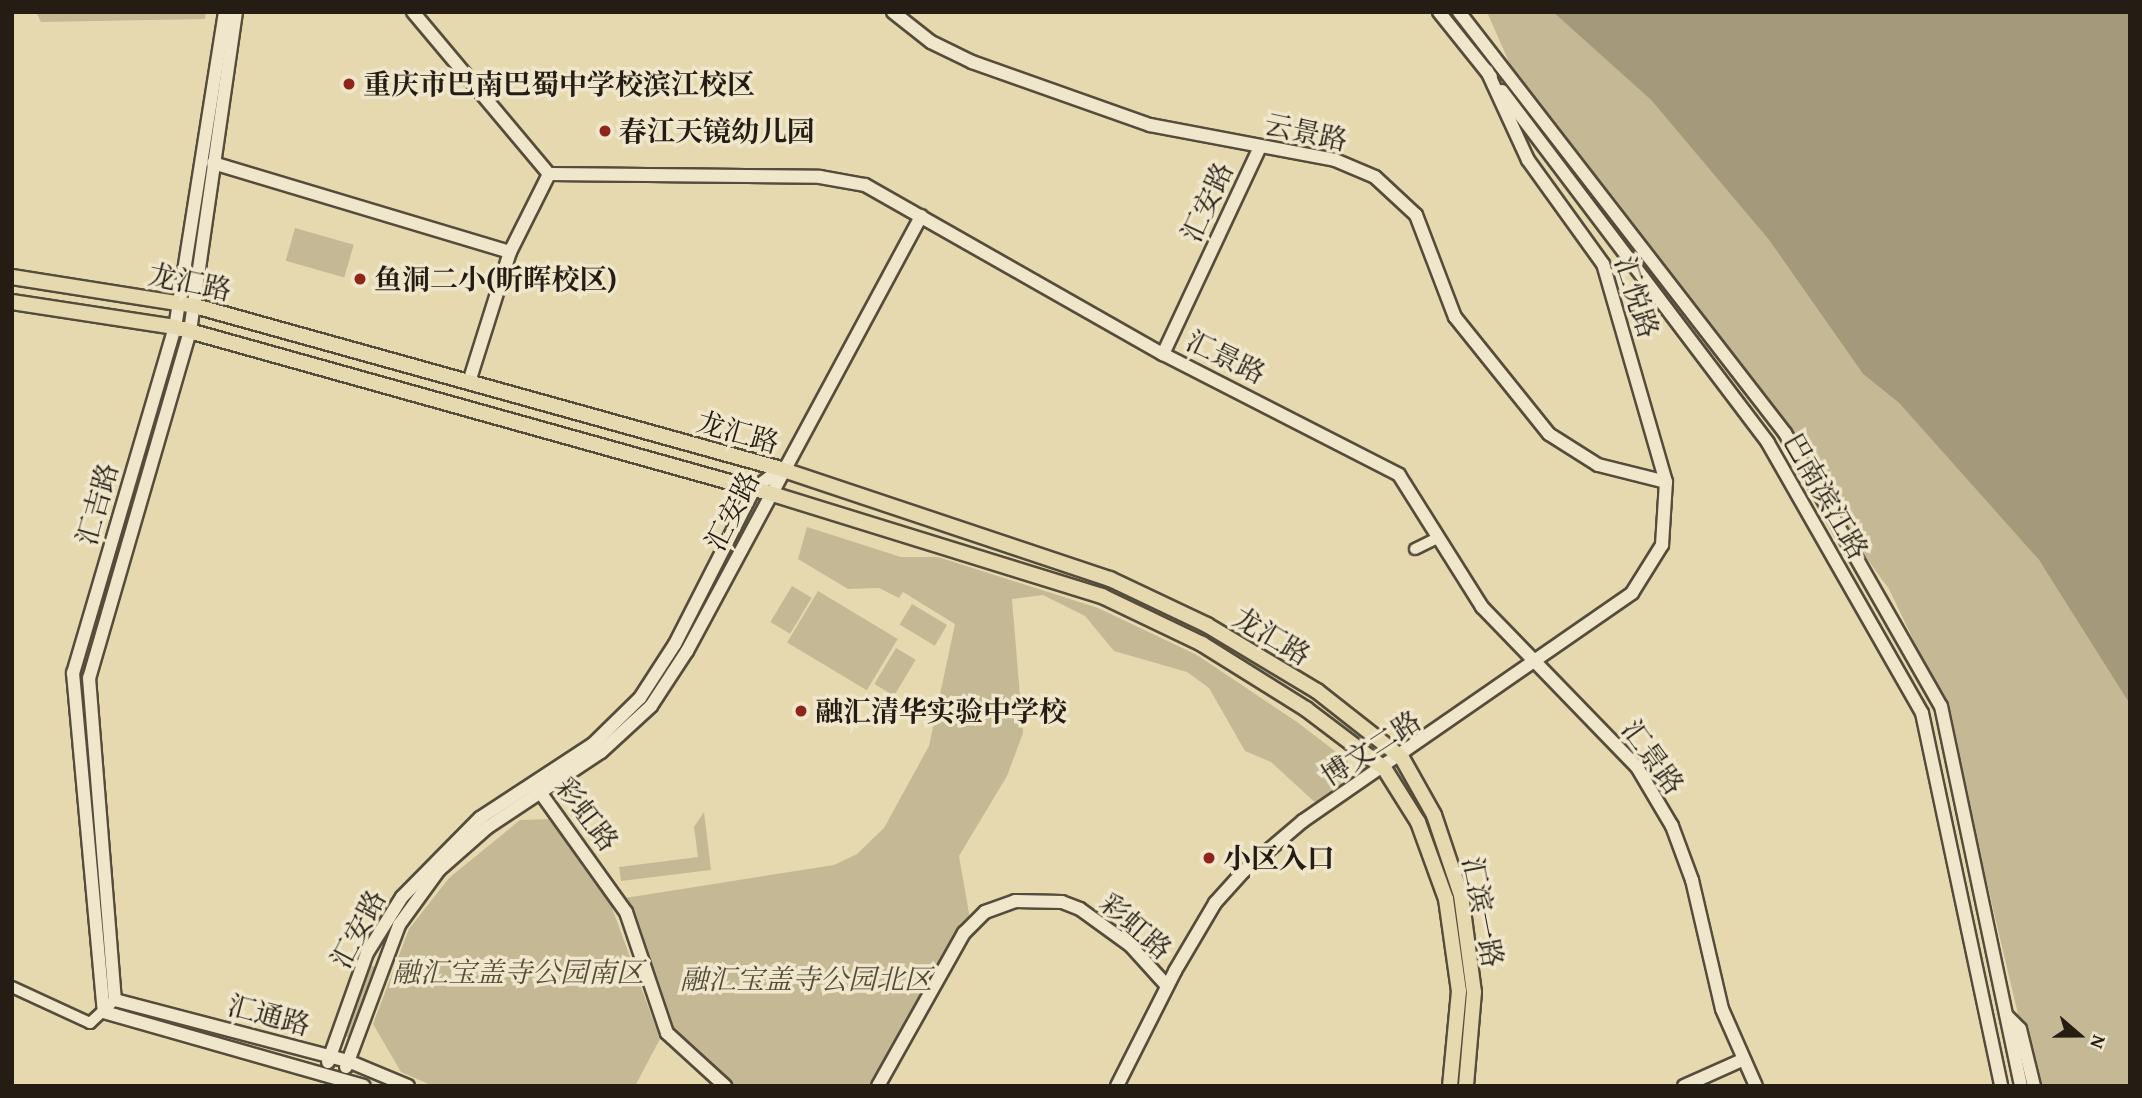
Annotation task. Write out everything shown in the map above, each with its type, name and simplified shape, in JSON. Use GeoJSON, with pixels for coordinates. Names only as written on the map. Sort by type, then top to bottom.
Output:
{"type":"FeatureCollection","features":[{"type":"Feature","properties":{"kind":"main road","name":"龙汇路"},"geometry":{"type":"LineString","coordinates":[[12,277],[188,304],[781,469],[1122,585],[1207,625],[1317,691],[1402,758]]}},
{"type":"Feature","properties":{"kind":"main road","name":"龙汇路"},"geometry":{"type":"LineString","coordinates":[[12,302],[182,329],[754,489],[1102,596],[1202,644],[1306,709],[1384,768]]}},
{"type":"Feature","properties":{"kind":"main road","name":"汇滨一路"},"geometry":{"type":"LineString","coordinates":[[1402,758],[1434,816],[1461,895],[1474,992],[1466,1086]]}},
{"type":"Feature","properties":{"kind":"main road","name":"汇滨一路"},"geometry":{"type":"LineString","coordinates":[[1384,768],[1418,822],[1446,899],[1459,991],[1450,1086]]}},
{"type":"Feature","properties":{"kind":"street","name":"汇吉路"},"geometry":{"type":"LineString","coordinates":[[188,304],[225,12]]}},
{"type":"Feature","properties":{"kind":"street","name":"汇吉路"},"geometry":{"type":"LineString","coordinates":[[115,1000],[89,678],[188,304],[236,12]]}},
{"type":"Feature","properties":{"kind":"street"},"geometry":{"type":"LineString","coordinates":[[412,12],[549,174],[510,252],[469,382]]}},
{"type":"Feature","properties":{"kind":"street","name":"云景路"},"geometry":{"type":"LineString","coordinates":[[893,12],[931,42],[972,62],[1150,125],[1335,160],[1391,187],[1416,215],[1455,317],[1549,434],[1598,465],[1666,482]]}},
{"type":"Feature","properties":{"kind":"street","name":"巴南滨江路"},"geometry":{"type":"LineString","coordinates":[[1439,12],[1487,71],[1768,443],[1922,713],[2001,1086]]}},
{"type":"Feature","properties":{"kind":"street","name":"巴南滨江路"},"geometry":{"type":"LineString","coordinates":[[1459,12],[1785,433],[1941,706],[2021,1086]]}},
{"type":"Feature","properties":{"kind":"street","name":"汇悦路"},"geometry":{"type":"LineString","coordinates":[[1487,71],[1528,160],[1603,264],[1666,482]]}},
{"type":"Feature","properties":{"kind":"street","name":"汇安路"},"geometry":{"type":"LineString","coordinates":[[1163,354],[1260,147]]}},
{"type":"Feature","properties":{"kind":"street"},"geometry":{"type":"LineString","coordinates":[[213,163],[510,252]]}},
{"type":"Feature","properties":{"kind":"street","name":"汇景路"},"geometry":{"type":"LineString","coordinates":[[549,174],[835,178],[865,185],[1163,354],[1373,457],[1399,475],[1482,607],[1636,767],[1672,826],[1742,1060],[1756,1086]]}},
{"type":"Feature","properties":{"kind":"street"},"geometry":{"type":"LineString","coordinates":[[781,469],[921,216]]}},
{"type":"Feature","properties":{"kind":"street","name":"汇吉路"},"geometry":{"type":"LineString","coordinates":[[104,1012],[73,673],[182,329]]}},
{"type":"Feature","properties":{"kind":"street","name":"汇安路"},"geometry":{"type":"LineString","coordinates":[[342,1077],[411,905],[439,870],[536,787],[593,744],[640,698],[676,644],[754,489],[781,469]]}},
{"type":"Feature","properties":{"kind":"street","name":"汇安路"},"geometry":{"type":"LineString","coordinates":[[324,1073],[367,953],[402,897],[480,818],[601,752],[651,706],[687,652],[781,469]]}},
{"type":"Feature","properties":{"kind":"street","name":"博文二路"},"geometry":{"type":"LineString","coordinates":[[1117,1086],[1167,986],[1216,903],[1243,872],[1303,821],[1402,758],[1537,664],[1632,593],[1650,570],[1669,512],[1666,482]]}},
{"type":"Feature","properties":{"kind":"street"},"geometry":{"type":"LineString","coordinates":[[1415,549],[1438,538]]}},
{"type":"Feature","properties":{"kind":"street","name":"彩虹路"},"geometry":{"type":"LineString","coordinates":[[536,787],[626,912],[667,1033],[725,1086]]}},
{"type":"Feature","properties":{"kind":"street","name":"彩虹路"},"geometry":{"type":"LineString","coordinates":[[878,1086],[964,933],[985,912],[1014,901],[1062,902],[1080,909],[1130,945],[1167,986]]}},
{"type":"Feature","properties":{"kind":"street"},"geometry":{"type":"LineString","coordinates":[[12,987],[90,1023],[115,1000]]}},
{"type":"Feature","properties":{"kind":"street","name":"汇通路"},"geometry":{"type":"LineString","coordinates":[[115,1000],[348,1061],[408,1086]]}},
{"type":"Feature","properties":{"kind":"street","name":"汇通路"},"geometry":{"type":"LineString","coordinates":[[104,1012],[342,1077],[364,1086]]}},
{"type":"Feature","properties":{"kind":"street"},"geometry":{"type":"LineString","coordinates":[[2006,1016],[2020,1029],[2034,1086]]}},
{"type":"Feature","properties":{"kind":"street"},"geometry":{"type":"LineString","coordinates":[[1684,1086],[1742,1060]]}},
{"type":"Feature","properties":{"kind":"green space"},"geometry":{"type":"Polygon","coordinates":[[[36,12],[206,12],[205,19],[41,22],[36,12]]]}},
{"type":"Feature","properties":{"kind":"green space"},"geometry":{"type":"Polygon","coordinates":[[[1487,12],[1553,12],[1651,100],[1769,240],[1863,374],[1899,403],[2039,560],[2100,650],[2130,704],[2130,1086],[2035,1086],[1945,706],[1889,589],[1516,78],[1487,12]]]}},
{"type":"Feature","properties":{"kind":"green space"},"geometry":{"type":"Polygon","coordinates":[[[295,228],[354,245],[344,277],[286,261],[295,228]]]}},
{"type":"Feature","properties":{"kind":"green space","name":"融汇宝盖寺公园北区"},"geometry":{"type":"Polygon","coordinates":[[[807,527],[901,557],[938,557],[1098,608],[1197,655],[1297,722],[1348,761],[1350,786],[1319,806],[1271,762],[1245,751],[1209,688],[1187,672],[1114,651],[1085,616],[1043,595],[1012,599],[1023,733],[1007,776],[959,856],[970,919],[939,961],[873,1086],[734,1086],[671,1031],[625,898],[834,865],[857,854],[884,828],[929,746],[955,624],[903,592],[899,598],[879,588],[848,589],[798,559],[807,527]]]}},
{"type":"Feature","properties":{"kind":"green space"},"geometry":{"type":"Polygon","coordinates":[[[792,586],[812,598],[790,634],[770,622],[792,586]]]}},
{"type":"Feature","properties":{"kind":"green space"},"geometry":{"type":"Polygon","coordinates":[[[818,591],[898,639],[867,690],[787,642],[818,591]]]}},
{"type":"Feature","properties":{"kind":"green space"},"geometry":{"type":"Polygon","coordinates":[[[912,604],[947,625],[935,646],[900,625],[912,604]]]}},
{"type":"Feature","properties":{"kind":"green space"},"geometry":{"type":"Polygon","coordinates":[[[896,648],[916,660],[894,696],[874,684],[896,648]]]}},
{"type":"Feature","properties":{"kind":"green space"},"geometry":{"type":"Polygon","coordinates":[[[704,812],[711,870],[621,881],[619,867],[698,857],[694,827],[704,812]]]}},
{"type":"Feature","properties":{"kind":"green space","name":"融汇宝盖寺公园南区"},"geometry":{"type":"Polygon","coordinates":[[[552,819],[607,894],[660,1039],[635,1086],[433,1086],[401,1072],[373,1024],[409,929],[449,878],[520,820],[552,819]]]}},
{"type":"Feature","properties":{"kind":"green space"},"geometry":{"type":"Polygon","coordinates":[[[370,965],[376,967],[350,1038],[345,1036],[370,965]]]}},
{"type":"Feature","properties":{"kind":"shaded area"},"geometry":{"type":"Polygon","coordinates":[[[1553,12],[2130,12],[2130,704],[2039,560],[1899,403],[1863,374],[1769,240],[1651,100],[1553,12]]]}},
{"type":"Feature","properties":{"kind":"place","name":"重庆市巴南巴蜀中学校滨江校区"},"geometry":{"type":"Point","coordinates":[349,84]}},
{"type":"Feature","properties":{"kind":"place","name":"春江天镜幼儿园"},"geometry":{"type":"Point","coordinates":[605,131]}},
{"type":"Feature","properties":{"kind":"place","name":"鱼洞二小(昕晖校区)"},"geometry":{"type":"Point","coordinates":[360,279]}},
{"type":"Feature","properties":{"kind":"place","name":"融汇清华实验中学校"},"geometry":{"type":"Point","coordinates":[801,711]}},
{"type":"Feature","properties":{"kind":"place","name":"小区入口"},"geometry":{"type":"Point","coordinates":[1209,858]}}]}
